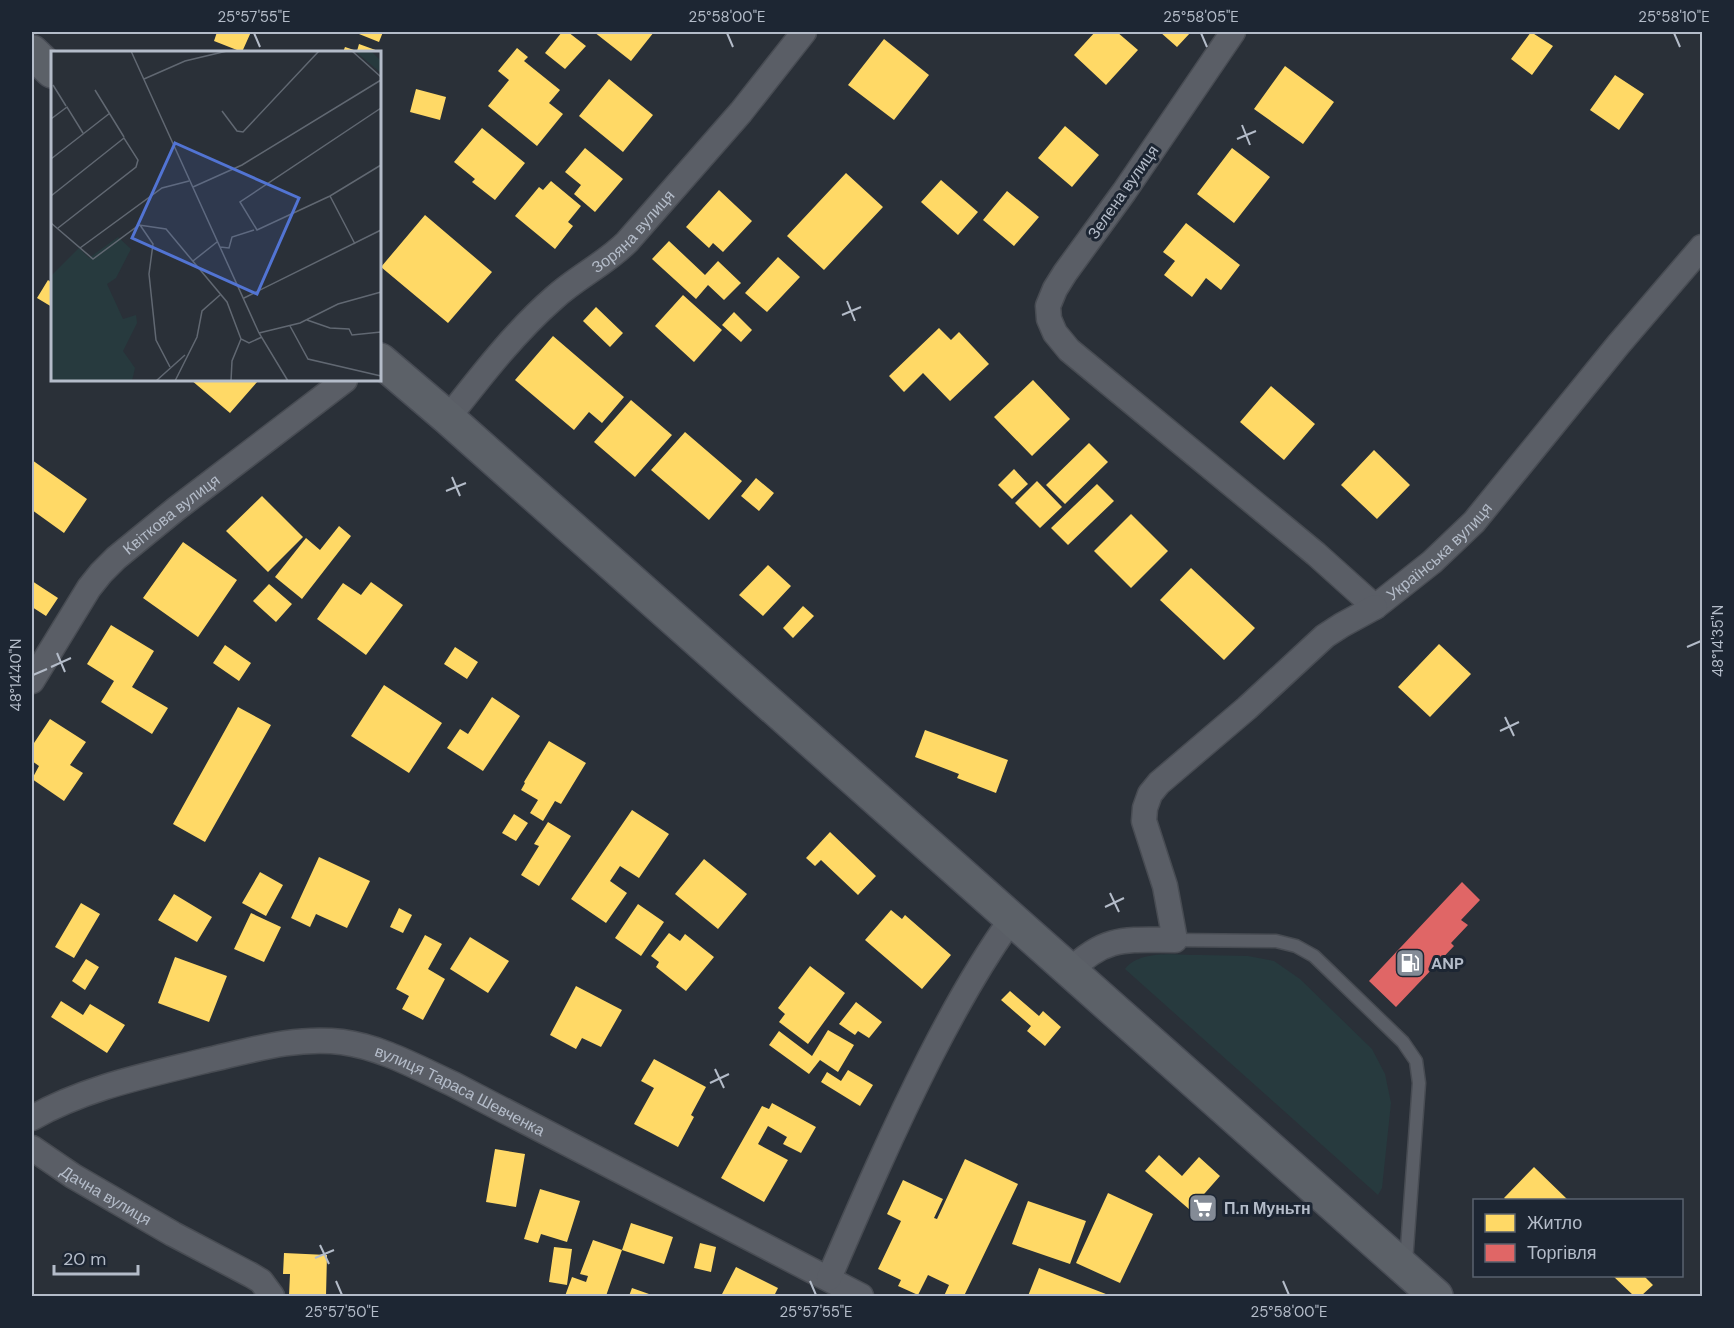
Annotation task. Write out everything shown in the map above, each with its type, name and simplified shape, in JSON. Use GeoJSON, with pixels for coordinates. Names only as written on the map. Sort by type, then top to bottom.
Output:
{"type":"FeatureCollection","features":[{"type":"Feature","properties":{"kind":"main road"},"geometry":{"type":"LineString","coordinates":[[32,52],[51,70]]}},
{"type":"Feature","properties":{"kind":"main road"},"geometry":{"type":"LineString","coordinates":[[381,361],[1436,1296]]}},
{"type":"Feature","properties":{"kind":"street","name":"Зоряна вулиця"},"geometry":{"type":"LineString","coordinates":[[448,418],[536,315],[565,288],[609,258],[627,242],[741,112],[804,32]]}},
{"type":"Feature","properties":{"kind":"street","name":"Зелена вулиця"},"geometry":{"type":"LineString","coordinates":[[1074,355],[1059,339],[1049,319],[1048,306],[1052,294],[1233,32]]}},
{"type":"Feature","properties":{"kind":"street","name":"Українська вулиця"},"geometry":{"type":"LineString","coordinates":[[1074,355],[1316,554],[1375,606],[1432,562],[1474,522],[1618,345],[1702,247]]}},
{"type":"Feature","properties":{"kind":"street","name":"Квіткова вулиця"},"geometry":{"type":"LineString","coordinates":[[32,681],[89,588],[116,558],[176,509],[344,381]]}},
{"type":"Feature","properties":{"kind":"street"},"geometry":{"type":"LineString","coordinates":[[1070,971],[1084,957],[1108,944],[1122,940],[1175,940],[1165,886],[1144,821],[1145,807],[1150,794],[1166,776],[1247,708],[1325,636],[1375,606]]}},
{"type":"Feature","properties":{"kind":"street"},"geometry":{"type":"LineString","coordinates":[[829,1278],[876,1167],[913,1089],[977,969],[1011,920]]}},
{"type":"Feature","properties":{"kind":"street","name":"вулиця Тараса Шевченка"},"geometry":{"type":"LineString","coordinates":[[32,1118],[103,1087],[171,1069],[292,1042],[344,1042],[398,1059],[453,1084],[861,1296]]}},
{"type":"Feature","properties":{"kind":"street","name":"Дачна вулиця"},"geometry":{"type":"LineString","coordinates":[[32,1148],[73,1176],[173,1234],[261,1281],[272,1296]]}},
{"type":"Feature","properties":{"kind":"lane"},"geometry":{"type":"LineString","coordinates":[[1175,940],[1276,941],[1296,946],[1314,956],[1403,1042],[1416,1061],[1419,1083],[1406,1270]]}},
{"type":"Feature","properties":{"kind":"green space"},"geometry":{"type":"Polygon","coordinates":[[[1160,954],[1248,956],[1274,961],[1300,979],[1372,1049],[1385,1074],[1391,1103],[1382,1188],[1378,1195],[1125,969],[1140,958],[1160,954]]]}},
{"type":"Feature","properties":{"kind":"building: Житло"},"geometry":{"type":"Polygon","coordinates":[[[217,32],[251,32],[242,51],[214,41],[217,32]]]}},
{"type":"Feature","properties":{"kind":"building: Житло"},"geometry":{"type":"Polygon","coordinates":[[[354,32],[383,32],[379,42],[354,32]]]}},
{"type":"Feature","properties":{"kind":"building: Житло"},"geometry":{"type":"Polygon","coordinates":[[[562,32],[568,32],[586,46],[565,69],[545,53],[562,32]]]}},
{"type":"Feature","properties":{"kind":"building: Житло"},"geometry":{"type":"Polygon","coordinates":[[[594,32],[654,32],[631,61],[594,32]]]}},
{"type":"Feature","properties":{"kind":"building: Житло"},"geometry":{"type":"Polygon","coordinates":[[[1095,32],[1117,32],[1138,50],[1106,85],[1074,55],[1095,32]]]}},
{"type":"Feature","properties":{"kind":"building: Житло"},"geometry":{"type":"Polygon","coordinates":[[[1160,32],[1191,32],[1177,47],[1160,32]]]}},
{"type":"Feature","properties":{"kind":"building: Житло"},"geometry":{"type":"Polygon","coordinates":[[[1531,32],[1553,46],[1532,75],[1511,59],[1531,32]]]}},
{"type":"Feature","properties":{"kind":"building: Житло"},"geometry":{"type":"Polygon","coordinates":[[[884,39],[929,75],[894,120],[848,85],[884,39]]]}},
{"type":"Feature","properties":{"kind":"building: Житло"},"geometry":{"type":"Polygon","coordinates":[[[359,44],[378,51],[357,51],[359,44]]]}},
{"type":"Feature","properties":{"kind":"building: Житло"},"geometry":{"type":"Polygon","coordinates":[[[345,47],[357,51],[343,51],[345,47]]]}},
{"type":"Feature","properties":{"kind":"building: Житло"},"geometry":{"type":"Polygon","coordinates":[[[517,48],[528,57],[524,61],[560,90],[549,103],[563,114],[537,146],[488,106],[509,80],[498,71],[517,48]]]}},
{"type":"Feature","properties":{"kind":"building: Житло"},"geometry":{"type":"Polygon","coordinates":[[[1285,66],[1334,102],[1303,144],[1254,109],[1285,66]]]}},
{"type":"Feature","properties":{"kind":"building: Житло"},"geometry":{"type":"Polygon","coordinates":[[[1615,75],[1644,94],[1619,130],[1590,110],[1615,75]]]}},
{"type":"Feature","properties":{"kind":"building: Житло"},"geometry":{"type":"Polygon","coordinates":[[[609,79],[653,115],[623,152],[579,116],[609,79]]]}},
{"type":"Feature","properties":{"kind":"building: Житло"},"geometry":{"type":"Polygon","coordinates":[[[416,89],[446,97],[440,120],[410,112],[416,89]]]}},
{"type":"Feature","properties":{"kind":"building: Житло"},"geometry":{"type":"Polygon","coordinates":[[[1065,126],[1099,155],[1072,187],[1038,158],[1065,126]]]}},
{"type":"Feature","properties":{"kind":"building: Житло"},"geometry":{"type":"Polygon","coordinates":[[[482,128],[525,163],[495,200],[472,182],[475,179],[454,162],[482,128]]]}},
{"type":"Feature","properties":{"kind":"building: Житло"},"geometry":{"type":"Polygon","coordinates":[[[585,148],[623,179],[595,212],[574,194],[581,185],[565,172],[585,148]]]}},
{"type":"Feature","properties":{"kind":"building: Житло"},"geometry":{"type":"Polygon","coordinates":[[[1232,148],[1270,177],[1234,223],[1197,194],[1232,148]]]}},
{"type":"Feature","properties":{"kind":"building: Житло"},"geometry":{"type":"Polygon","coordinates":[[[846,173],[883,207],[824,270],[787,236],[846,173]]]}},
{"type":"Feature","properties":{"kind":"building: Житло"},"geometry":{"type":"Polygon","coordinates":[[[941,180],[978,212],[958,235],[921,202],[941,180]]]}},
{"type":"Feature","properties":{"kind":"building: Житло"},"geometry":{"type":"Polygon","coordinates":[[[551,181],[581,206],[568,222],[573,226],[555,249],[515,216],[539,187],[543,190],[551,181]]]}},
{"type":"Feature","properties":{"kind":"building: Житло"},"geometry":{"type":"Polygon","coordinates":[[[719,190],[752,221],[723,252],[713,243],[709,248],[686,227],[719,190]]]}},
{"type":"Feature","properties":{"kind":"building: Житло"},"geometry":{"type":"Polygon","coordinates":[[[1007,191],[1039,217],[1014,246],[983,220],[1007,191]]]}},
{"type":"Feature","properties":{"kind":"building: Житло"},"geometry":{"type":"Polygon","coordinates":[[[425,215],[492,272],[448,323],[381,267],[425,215]]]}},
{"type":"Feature","properties":{"kind":"building: Житло"},"geometry":{"type":"Polygon","coordinates":[[[1186,223],[1240,265],[1221,290],[1206,278],[1192,297],[1164,275],[1175,261],[1163,252],[1186,223]]]}},
{"type":"Feature","properties":{"kind":"building: Житло"},"geometry":{"type":"Polygon","coordinates":[[[669,241],[705,275],[718,261],[741,283],[724,300],[708,285],[696,299],[652,259],[669,241]]]}},
{"type":"Feature","properties":{"kind":"building: Житло"},"geometry":{"type":"Polygon","coordinates":[[[778,257],[800,277],[767,312],[745,293],[778,257]]]}},
{"type":"Feature","properties":{"kind":"building: Житло"},"geometry":{"type":"Polygon","coordinates":[[[48,280],[51,282],[51,306],[37,298],[48,280]]]}},
{"type":"Feature","properties":{"kind":"building: Житло"},"geometry":{"type":"Polygon","coordinates":[[[683,295],[722,330],[694,362],[655,326],[683,295]]]}},
{"type":"Feature","properties":{"kind":"building: Житло"},"geometry":{"type":"Polygon","coordinates":[[[596,307],[623,333],[610,347],[583,321],[596,307]]]}},
{"type":"Feature","properties":{"kind":"building: Житло"},"geometry":{"type":"Polygon","coordinates":[[[734,312],[752,330],[741,342],[722,325],[734,312]]]}},
{"type":"Feature","properties":{"kind":"building: Житло"},"geometry":{"type":"Polygon","coordinates":[[[939,328],[951,340],[959,332],[989,364],[950,401],[923,373],[904,392],[889,376],[939,328]]]}},
{"type":"Feature","properties":{"kind":"building: Житло"},"geometry":{"type":"Polygon","coordinates":[[[553,336],[624,397],[602,423],[589,412],[574,430],[515,380],[553,336]]]}},
{"type":"Feature","properties":{"kind":"building: Житло"},"geometry":{"type":"Polygon","coordinates":[[[1033,380],[1070,419],[1032,456],[994,417],[1033,380]]]}},
{"type":"Feature","properties":{"kind":"building: Житло"},"geometry":{"type":"Polygon","coordinates":[[[192,381],[258,381],[230,413],[192,381]]]}},
{"type":"Feature","properties":{"kind":"building: Житло"},"geometry":{"type":"Polygon","coordinates":[[[1271,386],[1315,424],[1284,460],[1240,422],[1271,386]]]}},
{"type":"Feature","properties":{"kind":"building: Житло"},"geometry":{"type":"Polygon","coordinates":[[[631,400],[672,435],[635,477],[594,442],[631,400]]]}},
{"type":"Feature","properties":{"kind":"building: Житло"},"geometry":{"type":"Polygon","coordinates":[[[685,432],[742,481],[709,520],[651,470],[685,432]]]}},
{"type":"Feature","properties":{"kind":"building: Житло"},"geometry":{"type":"Polygon","coordinates":[[[1089,443],[1108,462],[1065,504],[1046,485],[1089,443]]]}},
{"type":"Feature","properties":{"kind":"building: Житло"},"geometry":{"type":"Polygon","coordinates":[[[1374,450],[1410,485],[1377,519],[1341,485],[1374,450]]]}},
{"type":"Feature","properties":{"kind":"building: Житло"},"geometry":{"type":"Polygon","coordinates":[[[32,460],[87,499],[64,533],[32,510],[34,487],[32,485],[32,460]]]}},
{"type":"Feature","properties":{"kind":"building: Житло"},"geometry":{"type":"Polygon","coordinates":[[[1014,469],[1028,484],[1012,499],[998,485],[1014,469]]]}},
{"type":"Feature","properties":{"kind":"building: Житло"},"geometry":{"type":"Polygon","coordinates":[[[756,478],[774,493],[759,511],[741,496],[756,478]]]}},
{"type":"Feature","properties":{"kind":"building: Житло"},"geometry":{"type":"Polygon","coordinates":[[[1037,481],[1062,507],[1040,528],[1015,503],[1037,481]]]}},
{"type":"Feature","properties":{"kind":"building: Житло"},"geometry":{"type":"Polygon","coordinates":[[[1097,484],[1114,501],[1068,545],[1051,528],[1097,484]]]}},
{"type":"Feature","properties":{"kind":"building: Житло"},"geometry":{"type":"Polygon","coordinates":[[[262,496],[303,537],[268,572],[226,531],[262,496]]]}},
{"type":"Feature","properties":{"kind":"building: Житло"},"geometry":{"type":"Polygon","coordinates":[[[1131,514],[1168,551],[1131,588],[1094,551],[1131,514]]]}},
{"type":"Feature","properties":{"kind":"building: Житло"},"geometry":{"type":"Polygon","coordinates":[[[339,526],[351,536],[302,599],[275,577],[306,538],[320,550],[339,526]]]}},
{"type":"Feature","properties":{"kind":"building: Житло"},"geometry":{"type":"Polygon","coordinates":[[[183,542],[237,580],[198,637],[143,598],[183,542]]]}},
{"type":"Feature","properties":{"kind":"building: Житло"},"geometry":{"type":"Polygon","coordinates":[[[768,565],[791,586],[763,616],[739,595],[768,565]]]}},
{"type":"Feature","properties":{"kind":"building: Житло"},"geometry":{"type":"Polygon","coordinates":[[[1191,568],[1255,628],[1224,660],[1160,600],[1191,568]]]}},
{"type":"Feature","properties":{"kind":"building: Житло"},"geometry":{"type":"Polygon","coordinates":[[[32,581],[58,598],[46,616],[32,607],[32,581]]]}},
{"type":"Feature","properties":{"kind":"building: Житло"},"geometry":{"type":"Polygon","coordinates":[[[371,582],[403,605],[366,655],[317,619],[343,583],[361,595],[371,582]]]}},
{"type":"Feature","properties":{"kind":"building: Житло"},"geometry":{"type":"Polygon","coordinates":[[[269,584],[292,604],[276,622],[253,601],[269,584]]]}},
{"type":"Feature","properties":{"kind":"building: Житло"},"geometry":{"type":"Polygon","coordinates":[[[803,606],[814,616],[793,638],[783,628],[803,606]]]}},
{"type":"Feature","properties":{"kind":"building: Житло"},"geometry":{"type":"Polygon","coordinates":[[[111,625],[154,651],[132,687],[168,708],[152,734],[101,702],[114,681],[87,664],[111,625]]]}},
{"type":"Feature","properties":{"kind":"building: Житло"},"geometry":{"type":"Polygon","coordinates":[[[1439,644],[1471,674],[1430,717],[1398,687],[1439,644]]]}},
{"type":"Feature","properties":{"kind":"building: Житло"},"geometry":{"type":"Polygon","coordinates":[[[225,645],[251,663],[239,681],[213,663],[225,645]]]}},
{"type":"Feature","properties":{"kind":"building: Житло"},"geometry":{"type":"Polygon","coordinates":[[[455,647],[478,662],[467,679],[444,664],[455,647]]]}},
{"type":"Feature","properties":{"kind":"building: Житло"},"geometry":{"type":"Polygon","coordinates":[[[384,685],[442,723],[409,773],[351,736],[384,685]]]}},
{"type":"Feature","properties":{"kind":"building: Житло"},"geometry":{"type":"Polygon","coordinates":[[[492,697],[520,716],[483,771],[447,748],[460,729],[468,734],[492,697]]]}},
{"type":"Feature","properties":{"kind":"building: Житло"},"geometry":{"type":"Polygon","coordinates":[[[238,707],[271,725],[205,842],[173,824],[238,707]]]}},
{"type":"Feature","properties":{"kind":"building: Житло"},"geometry":{"type":"Polygon","coordinates":[[[50,719],[86,742],[70,765],[83,773],[64,801],[32,779],[39,766],[32,761],[32,746],[50,719]]]}},
{"type":"Feature","properties":{"kind":"building: Житло"},"geometry":{"type":"Polygon","coordinates":[[[925,730],[1008,760],[996,793],[957,778],[959,774],[915,757],[925,730]]]}},
{"type":"Feature","properties":{"kind":"building: Житло"},"geometry":{"type":"Polygon","coordinates":[[[549,741],[586,763],[561,804],[555,801],[543,821],[530,813],[538,800],[521,790],[549,741]]]}},
{"type":"Feature","properties":{"kind":"building: Житло"},"geometry":{"type":"Polygon","coordinates":[[[632,810],[669,834],[639,878],[620,866],[610,881],[627,893],[606,923],[571,899],[632,810]]]}},
{"type":"Feature","properties":{"kind":"building: Житло"},"geometry":{"type":"Polygon","coordinates":[[[514,814],[528,823],[516,841],[502,833],[514,814]]]}},
{"type":"Feature","properties":{"kind":"building: Житло"},"geometry":{"type":"Polygon","coordinates":[[[548,822],[571,836],[539,886],[521,875],[539,846],[534,844],[548,822]]]}},
{"type":"Feature","properties":{"kind":"building: Житло"},"geometry":{"type":"Polygon","coordinates":[[[830,832],[876,876],[858,895],[821,860],[815,866],[806,858],[830,832]]]}},
{"type":"Feature","properties":{"kind":"building: Житло"},"geometry":{"type":"Polygon","coordinates":[[[319,857],[370,881],[347,928],[316,914],[310,927],[291,918],[319,857]]]}},
{"type":"Feature","properties":{"kind":"building: Житло"},"geometry":{"type":"Polygon","coordinates":[[[704,859],[747,894],[718,929],[675,894],[704,859]]]}},
{"type":"Feature","properties":{"kind":"building: Житло"},"geometry":{"type":"Polygon","coordinates":[[[260,872],[283,885],[266,916],[242,903],[260,872]]]}},
{"type":"Feature","properties":{"kind":"building: Житло"},"geometry":{"type":"Polygon","coordinates":[[[174,894],[212,917],[197,942],[158,920],[174,894]]]}},
{"type":"Feature","properties":{"kind":"building: Житло"},"geometry":{"type":"Polygon","coordinates":[[[81,903],[100,914],[74,958],[55,947],[81,903]]]}},
{"type":"Feature","properties":{"kind":"building: Житло"},"geometry":{"type":"Polygon","coordinates":[[[638,904],[664,922],[641,956],[615,938],[638,904]]]}},
{"type":"Feature","properties":{"kind":"building: Житло"},"geometry":{"type":"Polygon","coordinates":[[[399,908],[412,915],[403,933],[390,927],[399,908]]]}},
{"type":"Feature","properties":{"kind":"building: Житло"},"geometry":{"type":"Polygon","coordinates":[[[891,910],[902,919],[905,915],[951,955],[922,989],[865,940],[891,910]]]}},
{"type":"Feature","properties":{"kind":"building: Житло"},"geometry":{"type":"Polygon","coordinates":[[[251,913],[281,927],[264,962],[234,949],[251,913]]]}},
{"type":"Feature","properties":{"kind":"building: Житло"},"geometry":{"type":"Polygon","coordinates":[[[669,933],[680,941],[685,934],[714,957],[686,991],[656,967],[659,962],[651,956],[669,933]]]}},
{"type":"Feature","properties":{"kind":"building: Житло"},"geometry":{"type":"Polygon","coordinates":[[[425,935],[442,944],[428,969],[445,979],[423,1020],[402,1009],[409,996],[396,989],[425,935]]]}},
{"type":"Feature","properties":{"kind":"building: Житло"},"geometry":{"type":"Polygon","coordinates":[[[470,937],[509,961],[488,993],[450,969],[470,937]]]}},
{"type":"Feature","properties":{"kind":"building: Житло"},"geometry":{"type":"Polygon","coordinates":[[[175,957],[227,976],[209,1022],[158,1003],[175,957]]]}},
{"type":"Feature","properties":{"kind":"building: Житло"},"geometry":{"type":"Polygon","coordinates":[[[86,959],[99,967],[85,990],[72,981],[86,959]]]}},
{"type":"Feature","properties":{"kind":"building: Житло"},"geometry":{"type":"Polygon","coordinates":[[[810,966],[845,993],[808,1044],[779,1022],[785,1014],[778,1008],[810,966]]]}},
{"type":"Feature","properties":{"kind":"building: Житло"},"geometry":{"type":"Polygon","coordinates":[[[576,986],[622,1010],[601,1047],[582,1038],[576,1049],[550,1035],[576,986]]]}},
{"type":"Feature","properties":{"kind":"building: Житло"},"geometry":{"type":"Polygon","coordinates":[[[1010,991],[1039,1016],[1043,1011],[1061,1027],[1045,1046],[1027,1031],[1031,1026],[1001,1000],[1010,991]]]}},
{"type":"Feature","properties":{"kind":"building: Житло"},"geometry":{"type":"Polygon","coordinates":[[[61,1001],[83,1015],[90,1004],[125,1025],[107,1053],[51,1017],[61,1001]]]}},
{"type":"Feature","properties":{"kind":"building: Житло"},"geometry":{"type":"Polygon","coordinates":[[[856,1002],[882,1022],[869,1038],[858,1031],[855,1035],[839,1024],[856,1002]]]}},
{"type":"Feature","properties":{"kind":"building: Житло"},"geometry":{"type":"Polygon","coordinates":[[[828,1030],[854,1045],[838,1072],[820,1060],[809,1074],[769,1045],[779,1031],[812,1056],[828,1030]]]}},
{"type":"Feature","properties":{"kind":"building: Житло"},"geometry":{"type":"Polygon","coordinates":[[[654,1059],[706,1087],[691,1115],[694,1117],[678,1147],[634,1124],[654,1088],[641,1081],[654,1059]]]}},
{"type":"Feature","properties":{"kind":"building: Житло"},"geometry":{"type":"Polygon","coordinates":[[[848,1070],[873,1085],[860,1106],[821,1082],[827,1072],[841,1081],[848,1070]]]}},
{"type":"Feature","properties":{"kind":"building: Житло"},"geometry":{"type":"Polygon","coordinates":[[[772,1103],[816,1127],[801,1153],[783,1144],[787,1137],[768,1126],[758,1144],[788,1160],[764,1202],[721,1178],[762,1106],[769,1109],[772,1103]]]}},
{"type":"Feature","properties":{"kind":"building: Житло"},"geometry":{"type":"Polygon","coordinates":[[[495,1149],[525,1154],[516,1207],[486,1202],[495,1149]]]}},
{"type":"Feature","properties":{"kind":"building: Житло"},"geometry":{"type":"Polygon","coordinates":[[[1159,1155],[1182,1176],[1199,1157],[1220,1176],[1190,1210],[1145,1171],[1159,1155]]]}},
{"type":"Feature","properties":{"kind":"building: Житло"},"geometry":{"type":"Polygon","coordinates":[[[965,1159],[1018,1184],[964,1296],[944,1296],[949,1285],[928,1275],[918,1295],[898,1286],[901,1280],[878,1269],[901,1221],[887,1214],[903,1180],[943,1199],[934,1218],[937,1219],[965,1159]]]}},
{"type":"Feature","properties":{"kind":"building: Житло"},"geometry":{"type":"Polygon","coordinates":[[[1534,1167],[1567,1199],[1505,1199],[1534,1167]]]}},
{"type":"Feature","properties":{"kind":"building: Житло"},"geometry":{"type":"Polygon","coordinates":[[[540,1189],[580,1201],[567,1242],[541,1234],[538,1243],[524,1239],[540,1189]]]}},
{"type":"Feature","properties":{"kind":"building: Житло"},"geometry":{"type":"Polygon","coordinates":[[[1108,1193],[1153,1214],[1120,1283],[1076,1263],[1108,1193]]]}},
{"type":"Feature","properties":{"kind":"building: Житло"},"geometry":{"type":"Polygon","coordinates":[[[1028,1201],[1086,1221],[1070,1264],[1012,1244],[1028,1201]]]}},
{"type":"Feature","properties":{"kind":"building: Житло"},"geometry":{"type":"Polygon","coordinates":[[[631,1223],[673,1237],[664,1264],[622,1250],[631,1223]]]}},
{"type":"Feature","properties":{"kind":"building: Житло"},"geometry":{"type":"Polygon","coordinates":[[[593,1240],[622,1250],[606,1296],[565,1296],[572,1277],[586,1282],[588,1276],[580,1274],[593,1240]]]}},
{"type":"Feature","properties":{"kind":"building: Житло"},"geometry":{"type":"Polygon","coordinates":[[[700,1243],[716,1247],[711,1272],[694,1268],[700,1243]]]}},
{"type":"Feature","properties":{"kind":"building: Житло"},"geometry":{"type":"Polygon","coordinates":[[[554,1247],[572,1249],[567,1285],[549,1282],[554,1247]]]}},
{"type":"Feature","properties":{"kind":"building: Житло"},"geometry":{"type":"Polygon","coordinates":[[[284,1253],[327,1255],[326,1296],[289,1296],[290,1274],[283,1274],[284,1253]]]}},
{"type":"Feature","properties":{"kind":"building: Житло"},"geometry":{"type":"Polygon","coordinates":[[[736,1267],[778,1288],[774,1296],[721,1296],[736,1267]]]}},
{"type":"Feature","properties":{"kind":"building: Житло"},"geometry":{"type":"Polygon","coordinates":[[[1039,1268],[1111,1296],[1028,1296],[1039,1268]]]}},
{"type":"Feature","properties":{"kind":"building: Житло"},"geometry":{"type":"Polygon","coordinates":[[[1614,1277],[1645,1277],[1653,1285],[1641,1296],[1634,1296],[1614,1277]]]}},
{"type":"Feature","properties":{"kind":"building: Житло"},"geometry":{"type":"Polygon","coordinates":[[[632,1288],[649,1294],[648,1296],[629,1296],[632,1288]]]}},
{"type":"Feature","properties":{"kind":"building: Торгівля"},"geometry":{"type":"Polygon","coordinates":[[[1462,882],[1480,900],[1461,920],[1468,925],[1451,943],[1454,946],[1396,1007],[1369,981],[1462,882]]]}},
{"type":"Feature","properties":{"kind":"place","name":"ANP"},"geometry":{"type":"Point","coordinates":[1410,963]}},
{"type":"Feature","properties":{"kind":"place","name":"П.п Муньтн"},"geometry":{"type":"Point","coordinates":[1203,1208]}}]}
